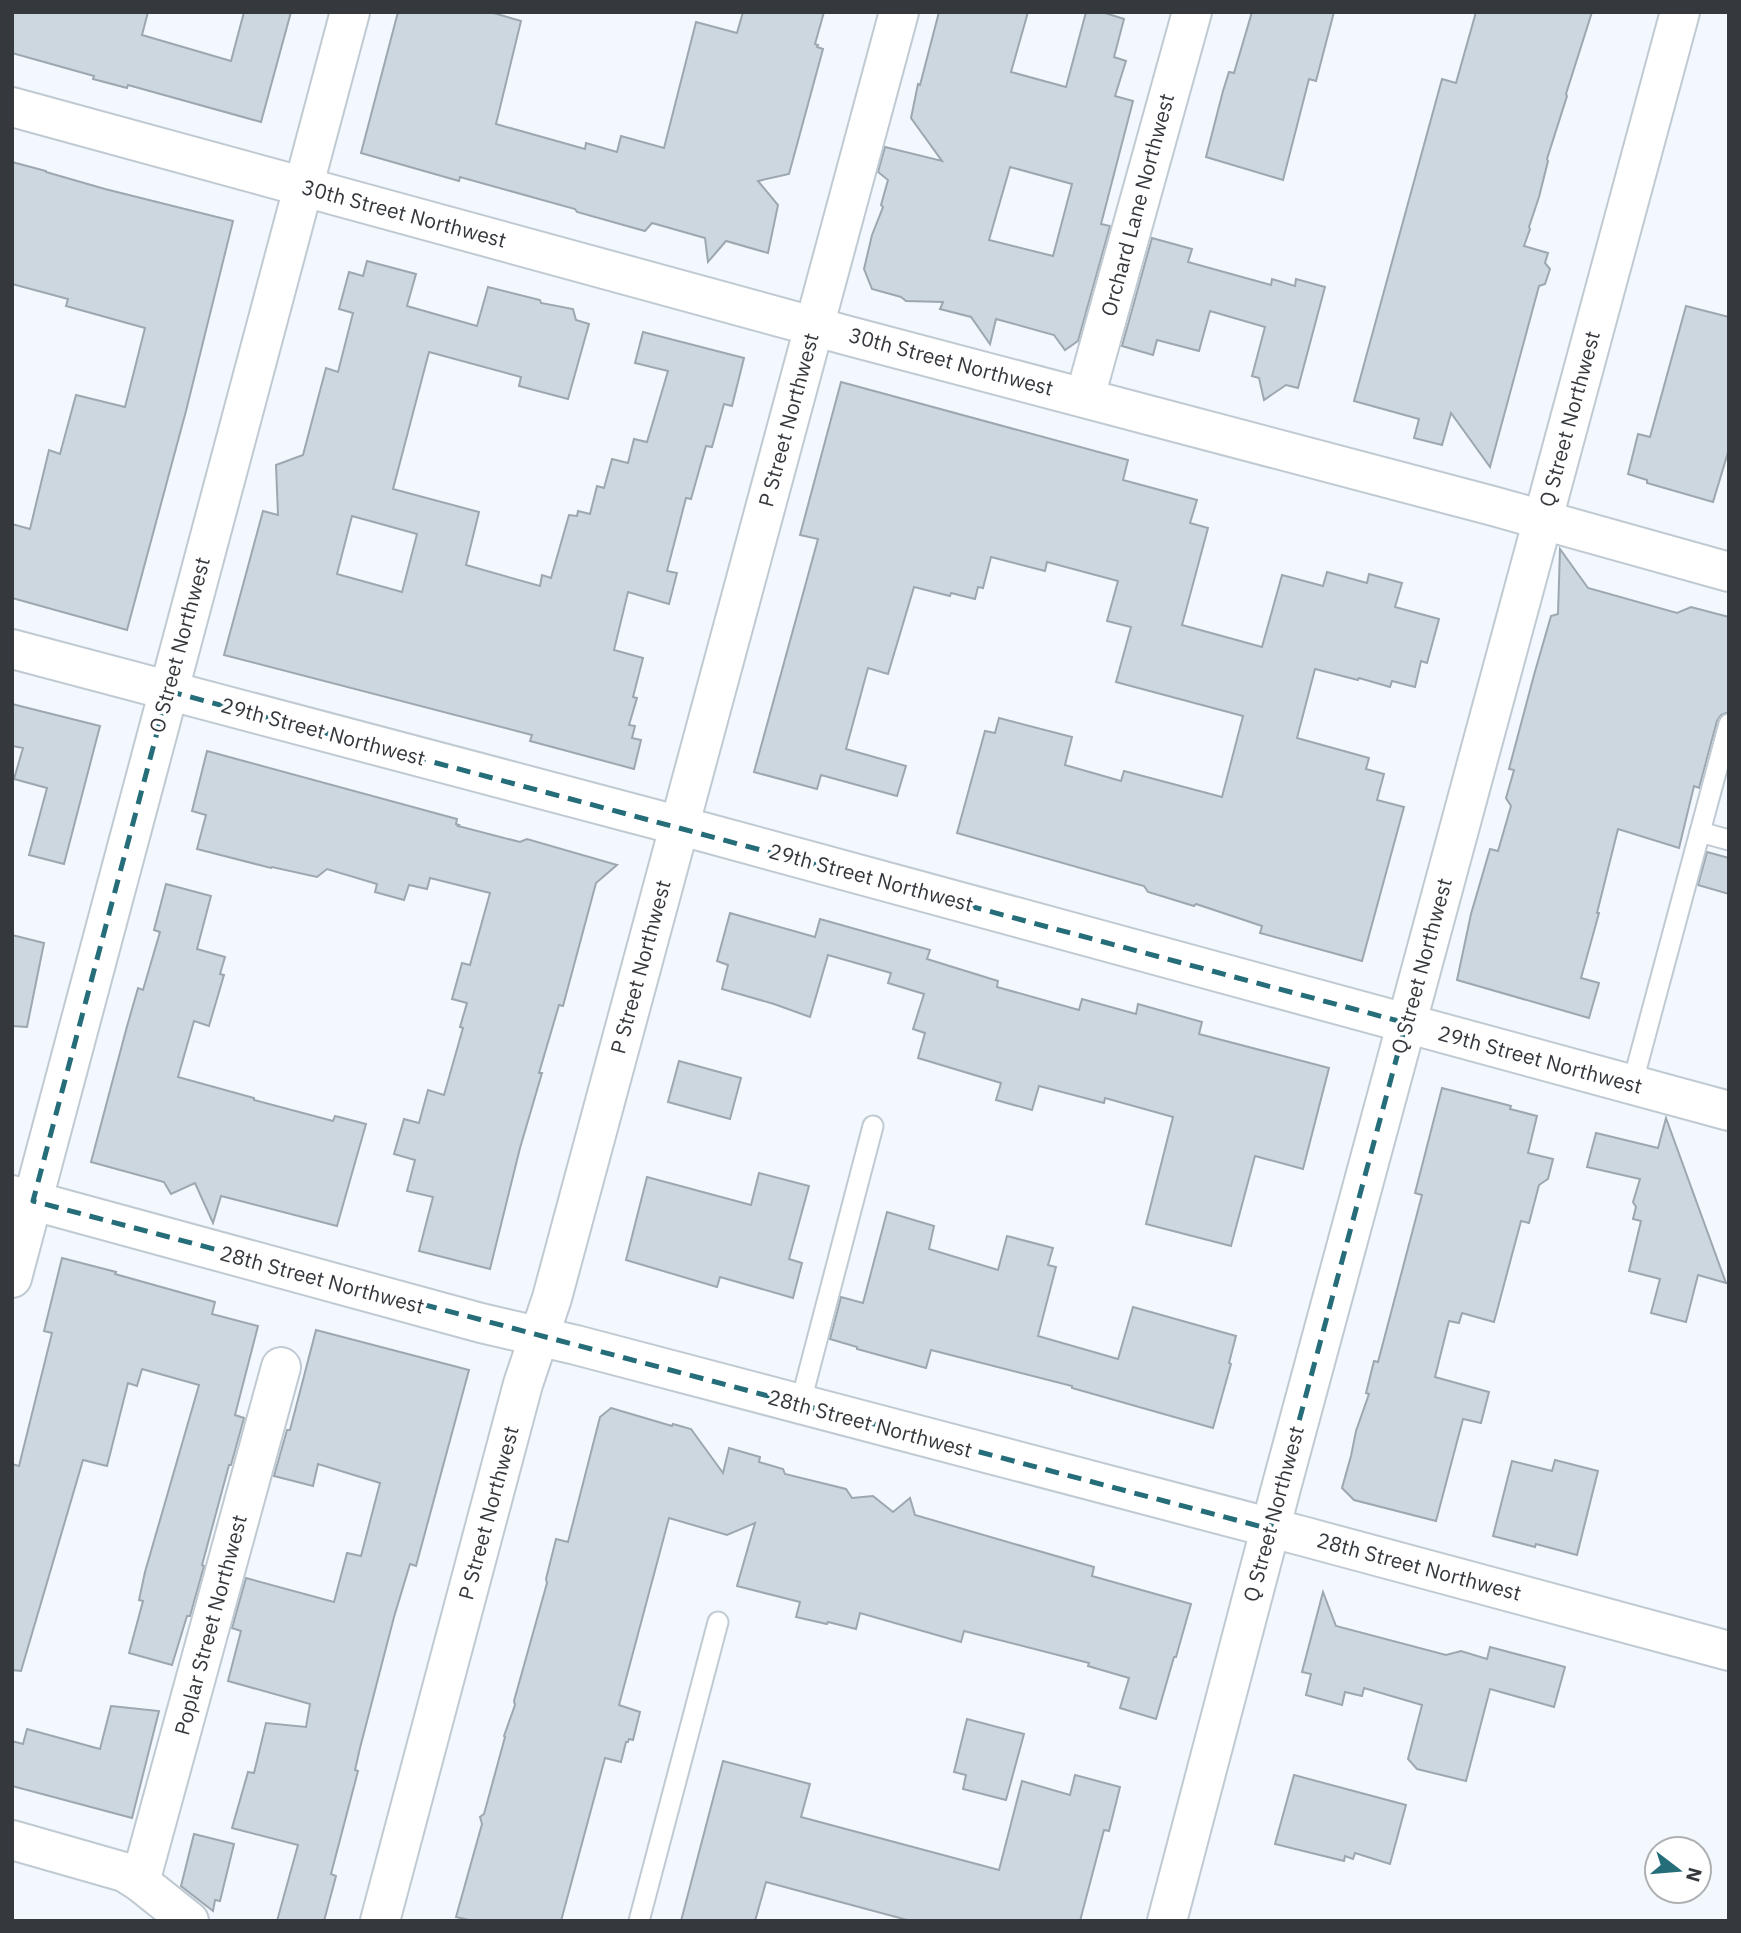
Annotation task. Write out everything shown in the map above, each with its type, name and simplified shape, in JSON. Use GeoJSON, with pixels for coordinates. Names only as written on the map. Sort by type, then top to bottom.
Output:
{"type":"FeatureCollection","features":[{"type":"Feature","properties":{"kind":"street","name":"O Street Northwest"},"geometry":{"type":"LineString","coordinates":[[12,1278],[22,1198],[168,691],[350,12]]}},
{"type":"Feature","properties":{"kind":"street","name":"P Street Northwest"},"geometry":{"type":"LineString","coordinates":[[380,1921],[523,1384],[552,1298],[899,12]]}},
{"type":"Feature","properties":{"kind":"street","name":"Orchard Lane Northwest"},"geometry":{"type":"LineString","coordinates":[[1085,397],[1192,12]]}},
{"type":"Feature","properties":{"kind":"street","name":"Q Street Northwest"},"geometry":{"type":"LineString","coordinates":[[1167,1921],[1270,1529],[1680,12]]}},
{"type":"Feature","properties":{"kind":"street","name":"30th Street Northwest"},"geometry":{"type":"LineString","coordinates":[[12,107],[1729,572]]}},
{"type":"Feature","properties":{"kind":"street","name":"29th Street Northwest"},"geometry":{"type":"LineString","coordinates":[[12,649],[679,825],[1729,1111]]}},
{"type":"Feature","properties":{"kind":"street","name":"28th Street Northwest"},"geometry":{"type":"LineString","coordinates":[[22,1198],[481,1323],[539,1336],[1729,1651]]}},
{"type":"Feature","properties":{"kind":"street","name":"Poplar Street Northwest"},"geometry":{"type":"LineString","coordinates":[[140,1882],[281,1367]]}},
{"type":"Feature","properties":{"kind":"street"},"geometry":{"type":"LineString","coordinates":[[12,1840],[124,1872],[189,1921]]}},
{"type":"Feature","properties":{"kind":"lane"},"geometry":{"type":"LineString","coordinates":[[1632,1085],[1729,724]]}},
{"type":"Feature","properties":{"kind":"lane"},"geometry":{"type":"LineString","coordinates":[[1700,832],[1729,840]]}},
{"type":"Feature","properties":{"kind":"lane"},"geometry":{"type":"LineString","coordinates":[[800,1405],[873,1126]]}},
{"type":"Feature","properties":{"kind":"lane"},"geometry":{"type":"LineString","coordinates":[[639,1921],[719,1622]]}},
{"type":"Feature","properties":{"kind":"highlighted area"},"geometry":{"type":"Polygon","coordinates":[[[168,691],[1406,1023],[1270,1529],[33,1201],[168,691]]]}},
{"type":"Feature","properties":{"kind":"building"},"geometry":{"type":"Polygon","coordinates":[[[12,12],[148,12],[142,35],[231,61],[244,12],[291,12],[261,122],[128,85],[127,88],[93,79],[94,76],[12,53],[12,12]]]}},
{"type":"Feature","properties":{"kind":"building"},"geometry":{"type":"Polygon","coordinates":[[[398,12],[490,12],[521,21],[496,124],[585,149],[586,143],[617,152],[621,136],[664,148],[696,22],[737,33],[743,12],[824,12],[815,44],[823,49],[789,174],[758,181],[778,205],[768,253],[726,241],[708,262],[705,238],[652,223],[645,231],[460,177],[459,181],[361,153],[398,12]]]}},
{"type":"Feature","properties":{"kind":"building"},"geometry":{"type":"Polygon","coordinates":[[[939,12],[1028,12],[1011,72],[1066,87],[1086,12],[1102,12],[1124,19],[1114,57],[1126,61],[1115,96],[1133,101],[1101,224],[1110,226],[1078,341],[1065,350],[1054,335],[996,319],[990,344],[971,317],[940,309],[943,302],[906,301],[901,297],[872,289],[864,269],[872,235],[883,207],[881,205],[888,180],[878,172],[885,147],[942,161],[911,118],[918,84],[920,85],[939,12]],[[1010,167],[989,240],[1053,256],[1072,184],[1010,167]]]}},
{"type":"Feature","properties":{"kind":"building"},"geometry":{"type":"Polygon","coordinates":[[[1252,12],[1334,12],[1316,81],[1309,79],[1283,180],[1206,157],[1229,72],[1234,73],[1252,12]]]}},
{"type":"Feature","properties":{"kind":"building"},"geometry":{"type":"Polygon","coordinates":[[[1476,12],[1592,12],[1547,159],[1524,246],[1548,253],[1545,263],[1550,269],[1545,284],[1539,286],[1490,467],[1451,413],[1442,445],[1414,438],[1419,419],[1354,401],[1442,79],[1456,83],[1476,12]]]}},
{"type":"Feature","properties":{"kind":"building"},"geometry":{"type":"Polygon","coordinates":[[[12,162],[233,221],[186,411],[127,630],[12,598],[12,524],[30,529],[49,450],[60,454],[76,395],[125,407],[145,328],[66,306],[68,299],[12,284],[12,162]]]}},
{"type":"Feature","properties":{"kind":"building"},"geometry":{"type":"Polygon","coordinates":[[[1152,238],[1192,249],[1188,262],[1271,285],[1272,279],[1295,286],[1296,279],[1325,287],[1298,388],[1286,385],[1264,400],[1259,378],[1252,376],[1265,327],[1210,311],[1199,351],[1157,340],[1153,355],[1122,346],[1152,238]]]}},
{"type":"Feature","properties":{"kind":"building"},"geometry":{"type":"Polygon","coordinates":[[[367,261],[416,274],[407,306],[477,326],[488,287],[540,300],[541,303],[573,309],[576,320],[589,324],[568,399],[519,386],[521,377],[429,352],[393,489],[479,512],[466,565],[540,586],[542,575],[551,578],[569,515],[577,516],[578,511],[590,514],[597,486],[604,488],[612,459],[628,463],[634,439],[647,442],[668,371],[635,363],[643,332],[744,358],[732,406],[724,404],[712,447],[706,446],[691,499],[686,498],[667,571],[677,573],[669,604],[628,592],[614,650],[643,658],[633,697],[637,698],[629,725],[635,726],[632,738],[641,740],[634,769],[530,741],[532,735],[224,655],[263,511],[278,515],[276,465],[303,455],[326,368],[338,372],[353,313],[339,309],[349,272],[363,276],[367,261]],[[352,516],[337,574],[402,592],[417,534],[352,516]]]}},
{"type":"Feature","properties":{"kind":"building"},"geometry":{"type":"Polygon","coordinates":[[[1686,306],[1729,317],[1729,449],[1713,502],[1647,483],[1647,480],[1628,474],[1638,434],[1650,437],[1686,306]]]}},
{"type":"Feature","properties":{"kind":"building"},"geometry":{"type":"Polygon","coordinates":[[[841,382],[1128,460],[1123,480],[1197,500],[1190,523],[1208,528],[1182,625],[1262,647],[1282,575],[1323,586],[1327,572],[1367,583],[1369,574],[1402,583],[1395,607],[1439,619],[1427,663],[1421,661],[1415,687],[1392,681],[1390,687],[1315,669],[1297,738],[1369,758],[1366,769],[1384,774],[1377,800],[1404,807],[1362,961],[1260,933],[1262,926],[1196,904],[1194,906],[1148,892],[1144,886],[957,833],[985,731],[995,733],[999,718],[1072,737],[1065,765],[1121,781],[1124,771],[1222,797],[1243,716],[1116,682],[1131,627],[1107,621],[1118,581],[1047,562],[1045,571],[991,557],[983,588],[978,587],[975,599],[914,587],[888,674],[868,668],[846,749],[906,766],[897,796],[821,775],[817,789],[754,772],[818,539],[800,535],[841,382]]]}},
{"type":"Feature","properties":{"kind":"building"},"geometry":{"type":"Polygon","coordinates":[[[1560,549],[1588,588],[1677,613],[1691,607],[1729,617],[1729,712],[1721,715],[1717,721],[1699,788],[1694,786],[1679,848],[1618,829],[1581,978],[1599,983],[1589,1018],[1457,980],[1471,914],[1490,849],[1498,851],[1511,806],[1506,798],[1514,770],[1509,769],[1534,675],[1551,616],[1558,614],[1560,549]]]}},
{"type":"Feature","properties":{"kind":"building"},"geometry":{"type":"Polygon","coordinates":[[[12,704],[100,726],[64,864],[29,855],[47,788],[14,779],[23,748],[12,746],[12,704]]]}},
{"type":"Feature","properties":{"kind":"building"},"geometry":{"type":"Polygon","coordinates":[[[207,751],[457,819],[458,826],[520,842],[527,839],[617,865],[596,883],[563,1006],[559,1005],[539,1073],[542,1073],[490,1269],[419,1251],[433,1197],[407,1191],[415,1160],[394,1154],[404,1119],[419,1123],[428,1090],[444,1095],[463,1028],[460,1027],[467,1003],[452,999],[462,963],[470,965],[490,893],[430,878],[427,889],[409,885],[404,900],[375,892],[377,884],[327,869],[317,877],[197,849],[206,815],[192,811],[207,751]]]}},
{"type":"Feature","properties":{"kind":"building"},"geometry":{"type":"Polygon","coordinates":[[[1707,852],[1729,858],[1729,894],[1698,885],[1707,852]]]}},
{"type":"Feature","properties":{"kind":"building"},"geometry":{"type":"Polygon","coordinates":[[[166,884],[211,896],[197,949],[225,957],[220,974],[224,975],[209,1026],[194,1021],[178,1077],[333,1121],[335,1116],[366,1124],[337,1226],[221,1196],[213,1223],[195,1183],[171,1194],[164,1182],[91,1162],[138,988],[143,990],[160,932],[154,930],[166,884]]]}},
{"type":"Feature","properties":{"kind":"building"},"geometry":{"type":"Polygon","coordinates":[[[730,913],[815,937],[820,919],[930,950],[927,959],[998,981],[997,987],[1079,1010],[1082,999],[1136,1014],[1138,1004],[1202,1022],[1199,1034],[1329,1068],[1303,1169],[1255,1156],[1231,1246],[1146,1224],[1173,1117],[1105,1098],[1104,1103],[1039,1086],[1032,1110],[996,1100],[1001,1083],[918,1058],[925,1033],[913,1029],[924,994],[888,983],[891,973],[828,955],[810,1017],[722,989],[728,965],[717,961],[730,913]]]}},
{"type":"Feature","properties":{"kind":"building"},"geometry":{"type":"Polygon","coordinates":[[[12,935],[44,943],[27,1027],[12,1026],[12,935]]]}},
{"type":"Feature","properties":{"kind":"building"},"geometry":{"type":"Polygon","coordinates":[[[679,1061],[741,1078],[730,1119],[668,1102],[679,1061]]]}},
{"type":"Feature","properties":{"kind":"building"},"geometry":{"type":"Polygon","coordinates":[[[1442,1088],[1511,1106],[1510,1109],[1537,1116],[1528,1153],[1553,1159],[1548,1179],[1539,1185],[1529,1223],[1521,1221],[1494,1322],[1462,1313],[1459,1323],[1449,1321],[1435,1377],[1489,1392],[1481,1423],[1463,1419],[1436,1521],[1354,1500],[1342,1488],[1356,1431],[1369,1394],[1366,1393],[1374,1361],[1378,1362],[1422,1195],[1415,1193],[1442,1088]]]}},
{"type":"Feature","properties":{"kind":"building"},"geometry":{"type":"Polygon","coordinates":[[[1666,1118],[1726,1283],[1698,1275],[1686,1322],[1651,1313],[1660,1279],[1629,1271],[1641,1221],[1633,1219],[1636,1207],[1633,1202],[1640,1179],[1587,1167],[1596,1133],[1658,1148],[1666,1118]]]}},
{"type":"Feature","properties":{"kind":"building"},"geometry":{"type":"Polygon","coordinates":[[[759,1173],[809,1186],[789,1259],[802,1263],[793,1298],[720,1277],[717,1287],[626,1260],[647,1177],[751,1205],[759,1173]]]}},
{"type":"Feature","properties":{"kind":"building"},"geometry":{"type":"Polygon","coordinates":[[[887,1212],[934,1226],[929,1249],[998,1270],[1007,1236],[1053,1248],[1048,1265],[1056,1267],[1038,1336],[1118,1359],[1133,1307],[1236,1336],[1213,1428],[1072,1386],[931,1350],[926,1368],[830,1339],[841,1297],[863,1303],[887,1212]]]}},
{"type":"Feature","properties":{"kind":"building"},"geometry":{"type":"Polygon","coordinates":[[[62,1258],[215,1302],[212,1314],[258,1326],[235,1415],[244,1418],[229,1465],[190,1616],[187,1616],[172,1665],[129,1653],[143,1601],[139,1600],[145,1572],[199,1385],[142,1369],[137,1386],[128,1383],[107,1466],[83,1460],[21,1671],[12,1670],[12,1464],[19,1466],[52,1333],[44,1331],[62,1258]]]}},
{"type":"Feature","properties":{"kind":"building"},"geometry":{"type":"Polygon","coordinates":[[[316,1330],[469,1370],[416,1566],[410,1564],[394,1617],[360,1748],[355,1770],[358,1771],[331,1874],[336,1876],[324,1921],[277,1921],[298,1845],[232,1828],[248,1772],[254,1773],[266,1723],[306,1727],[310,1704],[228,1681],[241,1631],[232,1628],[246,1578],[334,1602],[347,1553],[361,1556],[380,1483],[318,1464],[313,1486],[274,1476],[287,1430],[290,1430],[316,1330]]]}},
{"type":"Feature","properties":{"kind":"building"},"geometry":{"type":"Polygon","coordinates":[[[611,1408],[691,1429],[723,1473],[729,1448],[760,1457],[759,1462],[783,1469],[785,1474],[846,1489],[852,1498],[873,1496],[893,1512],[910,1498],[915,1515],[1094,1567],[1092,1576],[1191,1604],[1156,1719],[1120,1708],[1129,1678],[1088,1666],[1089,1663],[964,1631],[961,1642],[860,1613],[856,1629],[796,1617],[800,1602],[737,1586],[755,1523],[727,1535],[669,1518],[619,1705],[640,1712],[633,1740],[626,1742],[621,1762],[605,1758],[561,1921],[473,1921],[456,1917],[482,1824],[480,1817],[484,1814],[504,1736],[515,1705],[556,1539],[568,1542],[600,1417],[611,1408]]]}},
{"type":"Feature","properties":{"kind":"building"},"geometry":{"type":"Polygon","coordinates":[[[1555,1460],[1598,1471],[1577,1555],[1493,1536],[1512,1461],[1552,1471],[1555,1460]]]}},
{"type":"Feature","properties":{"kind":"building"},"geometry":{"type":"Polygon","coordinates":[[[1323,1592],[1336,1626],[1446,1655],[1461,1651],[1487,1659],[1490,1647],[1565,1667],[1554,1707],[1490,1689],[1466,1781],[1417,1769],[1408,1759],[1422,1705],[1364,1688],[1362,1696],[1345,1692],[1342,1705],[1306,1695],[1311,1674],[1302,1672],[1323,1592]]]}},
{"type":"Feature","properties":{"kind":"building"},"geometry":{"type":"Polygon","coordinates":[[[111,1706],[159,1711],[132,1818],[12,1786],[12,1741],[23,1744],[27,1729],[100,1749],[111,1706]]]}},
{"type":"Feature","properties":{"kind":"building"},"geometry":{"type":"Polygon","coordinates":[[[967,1719],[1024,1734],[1006,1800],[963,1789],[966,1775],[954,1772],[967,1719]]]}},
{"type":"Feature","properties":{"kind":"building"},"geometry":{"type":"Polygon","coordinates":[[[723,1761],[810,1784],[801,1817],[999,1870],[1022,1781],[1070,1795],[1075,1775],[1120,1787],[1109,1831],[1104,1830],[1080,1921],[911,1921],[766,1882],[755,1921],[681,1921],[723,1761]]]}},
{"type":"Feature","properties":{"kind":"building"},"geometry":{"type":"Polygon","coordinates":[[[1294,1775],[1406,1805],[1390,1864],[1355,1853],[1353,1859],[1345,1856],[1344,1861],[1275,1844],[1294,1775]]]}},
{"type":"Feature","properties":{"kind":"building"},"geometry":{"type":"Polygon","coordinates":[[[194,1834],[234,1844],[220,1901],[215,1900],[213,1911],[181,1886],[194,1834]]]}}]}
